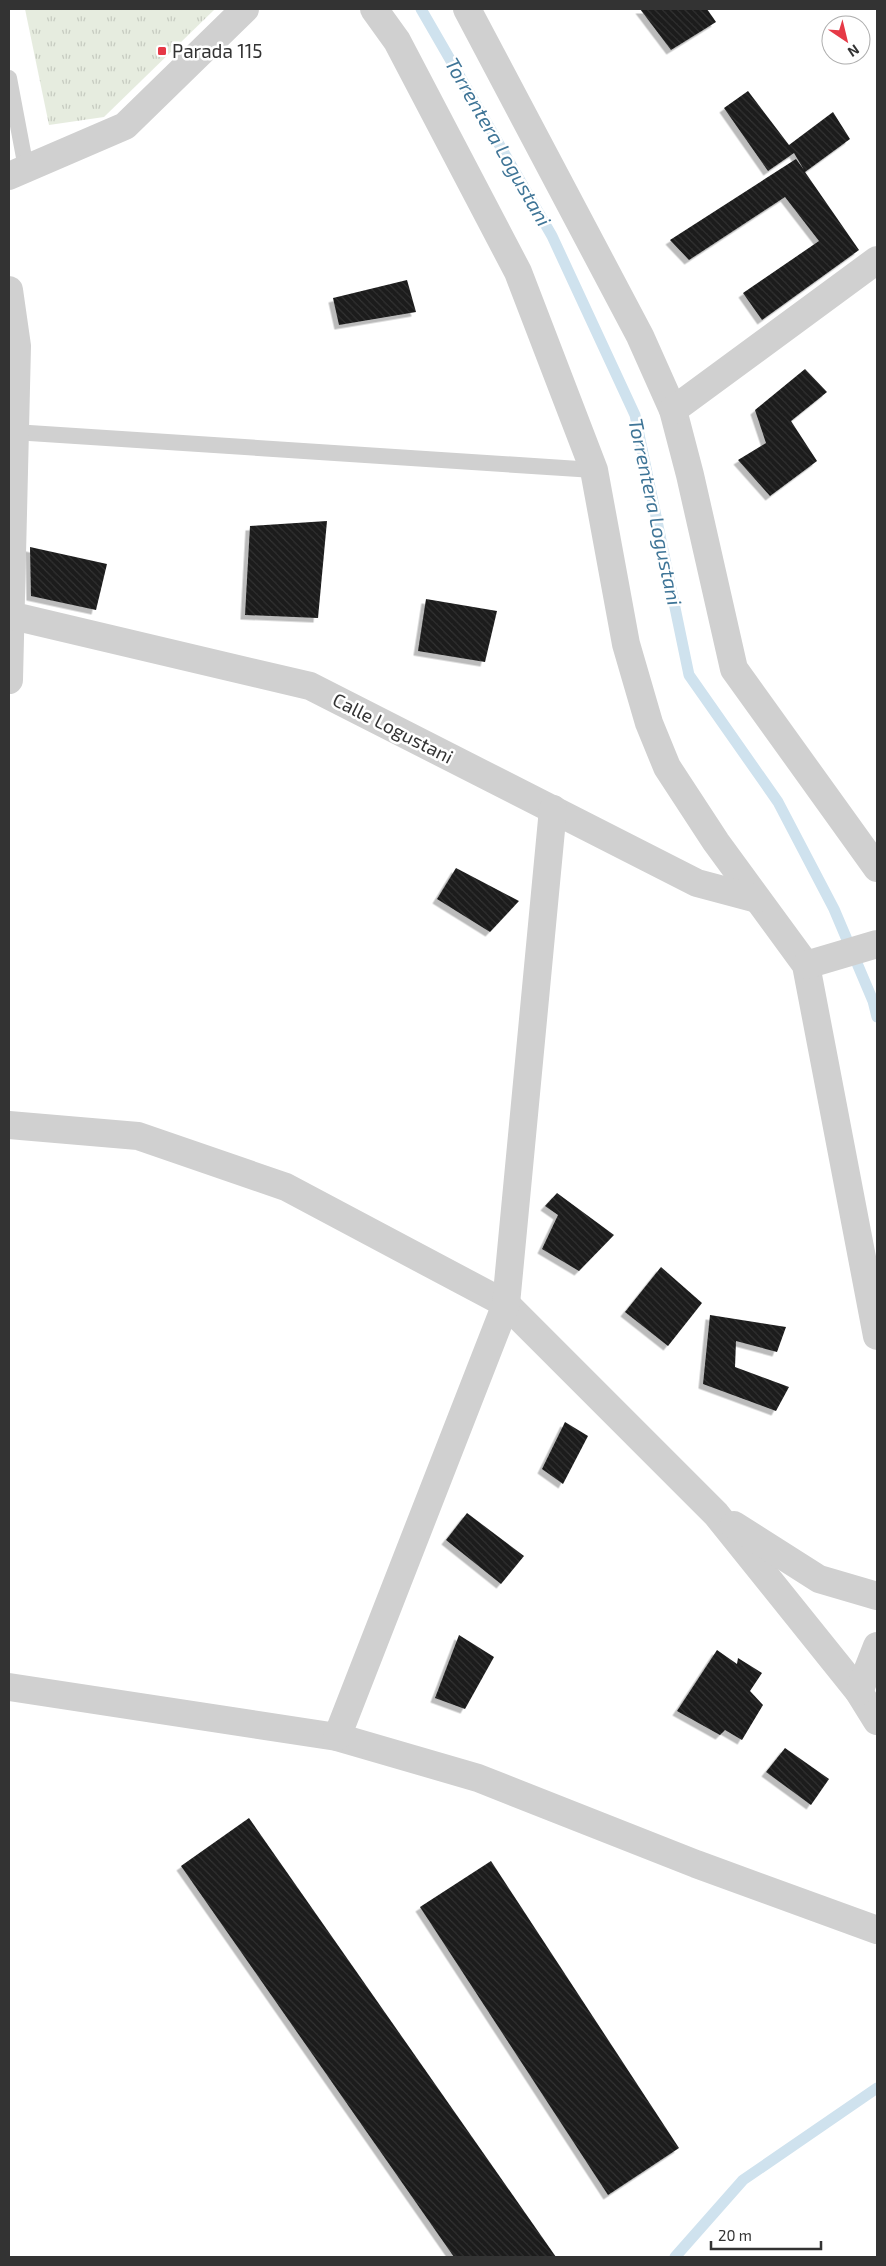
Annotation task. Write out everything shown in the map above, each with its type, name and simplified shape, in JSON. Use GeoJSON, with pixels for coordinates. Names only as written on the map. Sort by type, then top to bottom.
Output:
{"type":"FeatureCollection","features":[{"type":"Feature","properties":{"kind":"street"},"geometry":{"type":"LineString","coordinates":[[17,172],[125,126],[245,9]]}},
{"type":"Feature","properties":{"kind":"street"},"geometry":{"type":"LineString","coordinates":[[374,9],[397,41],[518,272],[594,470],[626,644],[649,722],[667,767],[716,842],[806,965],[877,1336]]}},
{"type":"Feature","properties":{"kind":"street"},"geometry":{"type":"LineString","coordinates":[[467,9],[640,336],[673,410],[692,484],[734,669],[877,868]]}},
{"type":"Feature","properties":{"kind":"street"},"geometry":{"type":"LineString","coordinates":[[673,410],[877,260]]}},
{"type":"Feature","properties":{"kind":"street"},"geometry":{"type":"LineString","coordinates":[[9,290],[17,346],[9,615],[9,680]]}},
{"type":"Feature","properties":{"kind":"street","name":"Calle Logustani"},"geometry":{"type":"LineString","coordinates":[[9,615],[310,686],[697,883],[757,899]]}},
{"type":"Feature","properties":{"kind":"street"},"geometry":{"type":"LineString","coordinates":[[337,1737],[506,1304],[553,809]]}},
{"type":"Feature","properties":{"kind":"street"},"geometry":{"type":"LineString","coordinates":[[806,965],[872,946]]}},
{"type":"Feature","properties":{"kind":"street"},"geometry":{"type":"LineString","coordinates":[[9,1125],[138,1136],[286,1187],[506,1304],[716,1514],[859,1692],[877,1721]]}},
{"type":"Feature","properties":{"kind":"street"},"geometry":{"type":"LineString","coordinates":[[716,1514],[818,1579],[877,1596]]}},
{"type":"Feature","properties":{"kind":"street"},"geometry":{"type":"LineString","coordinates":[[859,1692],[877,1646]]}},
{"type":"Feature","properties":{"kind":"street"},"geometry":{"type":"LineString","coordinates":[[9,1687],[337,1737],[478,1778],[696,1864],[877,1930]]}},
{"type":"Feature","properties":{"kind":"lane"},"geometry":{"type":"LineString","coordinates":[[9,78],[17,172]]}},
{"type":"Feature","properties":{"kind":"lane"},"geometry":{"type":"LineString","coordinates":[[14,432],[594,470]]}},
{"type":"Feature","properties":{"kind":"green space"},"geometry":{"type":"Polygon","coordinates":[[[25,9],[215,9],[104,117],[49,125],[25,9]]]}},
{"type":"Feature","properties":{"kind":"building"},"geometry":{"type":"Polygon","coordinates":[[[640,9],[707,9],[716,22],[671,50],[640,9]]]}},
{"type":"Feature","properties":{"kind":"building"},"geometry":{"type":"Polygon","coordinates":[[[748,91],[789,145],[833,112],[850,139],[805,172],[859,250],[762,320],[743,293],[819,241],[785,197],[689,260],[670,240],[796,159],[804,170],[794,153],[768,171],[724,108],[748,91]]]}},
{"type":"Feature","properties":{"kind":"building"},"geometry":{"type":"Polygon","coordinates":[[[407,280],[416,312],[339,325],[333,298],[407,280]]]}},
{"type":"Feature","properties":{"kind":"building"},"geometry":{"type":"Polygon","coordinates":[[[805,369],[827,392],[791,421],[817,461],[770,496],[738,460],[766,443],[755,410],[805,369]]]}},
{"type":"Feature","properties":{"kind":"building"},"geometry":{"type":"Polygon","coordinates":[[[327,521],[318,618],[245,615],[250,526],[327,521]]]}},
{"type":"Feature","properties":{"kind":"building"},"geometry":{"type":"Polygon","coordinates":[[[30,547],[107,564],[96,610],[31,596],[30,547]]]}},
{"type":"Feature","properties":{"kind":"building"},"geometry":{"type":"Polygon","coordinates":[[[426,599],[497,611],[485,662],[418,651],[426,599]]]}},
{"type":"Feature","properties":{"kind":"building"},"geometry":{"type":"Polygon","coordinates":[[[456,868],[519,901],[490,932],[437,899],[456,868]]]}},
{"type":"Feature","properties":{"kind":"building"},"geometry":{"type":"Polygon","coordinates":[[[557,1193],[614,1235],[579,1271],[542,1249],[558,1215],[545,1206],[557,1193]]]}},
{"type":"Feature","properties":{"kind":"building"},"geometry":{"type":"Polygon","coordinates":[[[661,1267],[702,1303],[668,1346],[625,1312],[661,1267]]]}},
{"type":"Feature","properties":{"kind":"building"},"geometry":{"type":"Polygon","coordinates":[[[710,1315],[786,1327],[777,1352],[736,1341],[735,1367],[789,1387],[776,1411],[703,1384],[710,1315]]]}},
{"type":"Feature","properties":{"kind":"building"},"geometry":{"type":"Polygon","coordinates":[[[565,1422],[588,1436],[563,1484],[542,1469],[565,1422]]]}},
{"type":"Feature","properties":{"kind":"building"},"geometry":{"type":"Polygon","coordinates":[[[467,1513],[524,1556],[501,1584],[446,1540],[467,1513]]]}},
{"type":"Feature","properties":{"kind":"building"},"geometry":{"type":"Polygon","coordinates":[[[459,1635],[494,1657],[465,1709],[435,1698],[459,1635]]]}},
{"type":"Feature","properties":{"kind":"building"},"geometry":{"type":"Polygon","coordinates":[[[717,1650],[737,1664],[738,1658],[762,1673],[750,1691],[763,1705],[742,1740],[725,1730],[720,1735],[677,1711],[717,1650]]]}},
{"type":"Feature","properties":{"kind":"building"},"geometry":{"type":"Polygon","coordinates":[[[785,1748],[829,1779],[811,1805],[766,1772],[785,1748]]]}},
{"type":"Feature","properties":{"kind":"building"},"geometry":{"type":"Polygon","coordinates":[[[249,1818],[556,2257],[454,2257],[181,1866],[249,1818]]]}},
{"type":"Feature","properties":{"kind":"building"},"geometry":{"type":"Polygon","coordinates":[[[491,1861],[679,2148],[608,2195],[420,1907],[491,1861]]]}},
{"type":"Feature","properties":{"kind":"waterway","name":"Torrentera Logustani"},"geometry":{"type":"LineString","coordinates":[[421,9],[552,236],[635,415],[689,675],[778,802],[834,909],[873,1001],[877,1017]]}},
{"type":"Feature","properties":{"kind":"waterway"},"geometry":{"type":"LineString","coordinates":[[675,2257],[743,2180],[877,2088]]}},
{"type":"Feature","properties":{"kind":"place","name":"Parada 115"},"geometry":{"type":"Point","coordinates":[162,51]}}]}
